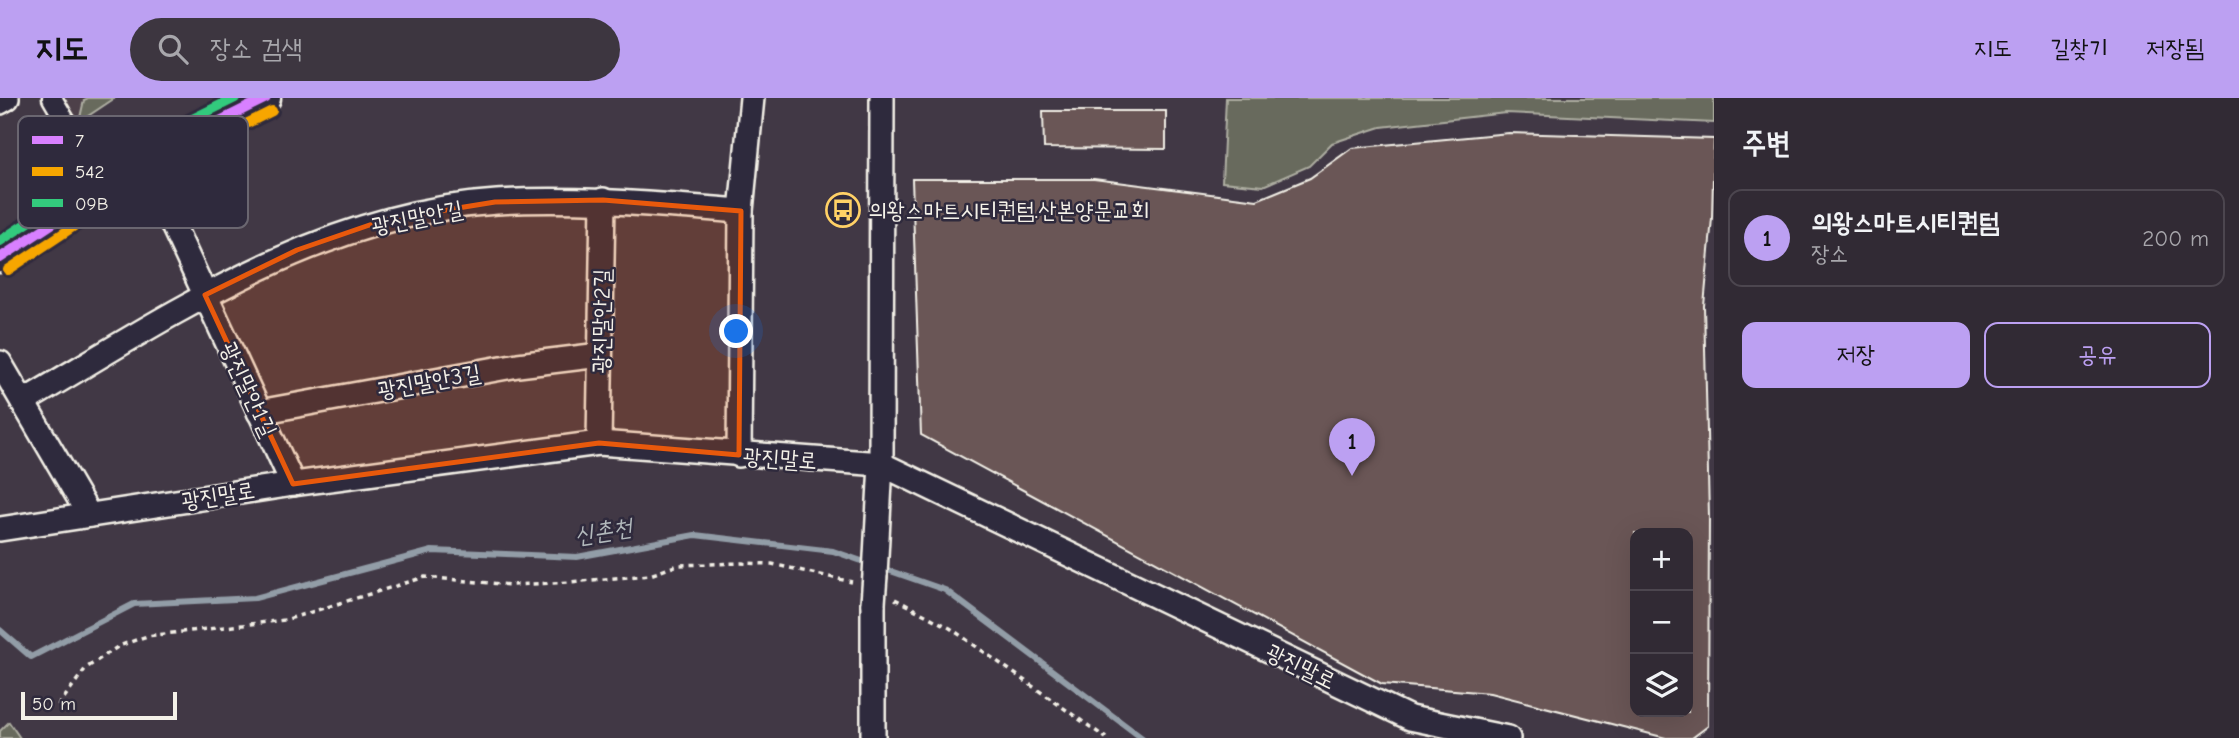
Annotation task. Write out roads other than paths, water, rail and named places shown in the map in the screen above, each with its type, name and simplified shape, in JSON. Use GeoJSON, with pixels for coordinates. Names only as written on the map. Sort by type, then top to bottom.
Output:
{"type":"FeatureCollection","features":[{"type":"Feature","properties":{"kind":"street"},"geometry":{"type":"LineString","coordinates":[[0,102],[7,98]]}},
{"type":"Feature","properties":{"kind":"street"},"geometry":{"type":"LineString","coordinates":[[52,98],[62,116]]}},
{"type":"Feature","properties":{"kind":"street"},"geometry":{"type":"LineString","coordinates":[[230,116],[266,98]]}},
{"type":"Feature","properties":{"kind":"street"},"geometry":{"type":"LineString","coordinates":[[739,455],[741,212],[752,98]]}},
{"type":"Feature","properties":{"kind":"street"},"geometry":{"type":"LineString","coordinates":[[873,738],[876,551],[881,464],[882,98]]}},
{"type":"Feature","properties":{"kind":"street","name":"광진말안길"},"geometry":{"type":"LineString","coordinates":[[23,402],[205,295],[297,250],[384,220],[495,202],[603,200],[741,212]]}},
{"type":"Feature","properties":{"kind":"street","name":"광진말안2길"},"geometry":{"type":"LineString","coordinates":[[599,443],[603,200]]}},
{"type":"Feature","properties":{"kind":"street"},"geometry":{"type":"LineString","coordinates":[[0,258],[45,228]]}},
{"type":"Feature","properties":{"kind":"street","name":"광진말안1길"},"geometry":{"type":"LineString","coordinates":[[174,228],[293,484]]}},
{"type":"Feature","properties":{"kind":"street","name":"광진말안3길"},"geometry":{"type":"LineString","coordinates":[[259,412],[518,365],[600,355]]}},
{"type":"Feature","properties":{"kind":"street"},"geometry":{"type":"LineString","coordinates":[[0,363],[89,515]]}},
{"type":"Feature","properties":{"kind":"street","name":"광진말로"},"geometry":{"type":"LineString","coordinates":[[0,529],[293,484],[599,443],[881,464],[1410,718],[1508,738]]}},
{"type":"Feature","properties":{"kind":"waterway","name":"신촌천"},"geometry":{"type":"LineString","coordinates":[[0,630],[31,657],[134,604],[255,598],[432,551],[577,557],[695,535],[833,551],[945,590],[1142,738]]}},
{"type":"Feature","properties":{"kind":"place","name":"의왕스마트시티퀀텀.산본양문교회"},"geometry":{"type":"Point","coordinates":[843,210]}},
{"type":"Feature","properties":{"kind":"place","name":"의왕스마트시티퀀텀"},"geometry":{"type":"Point","coordinates":[1352,476]}}]}
